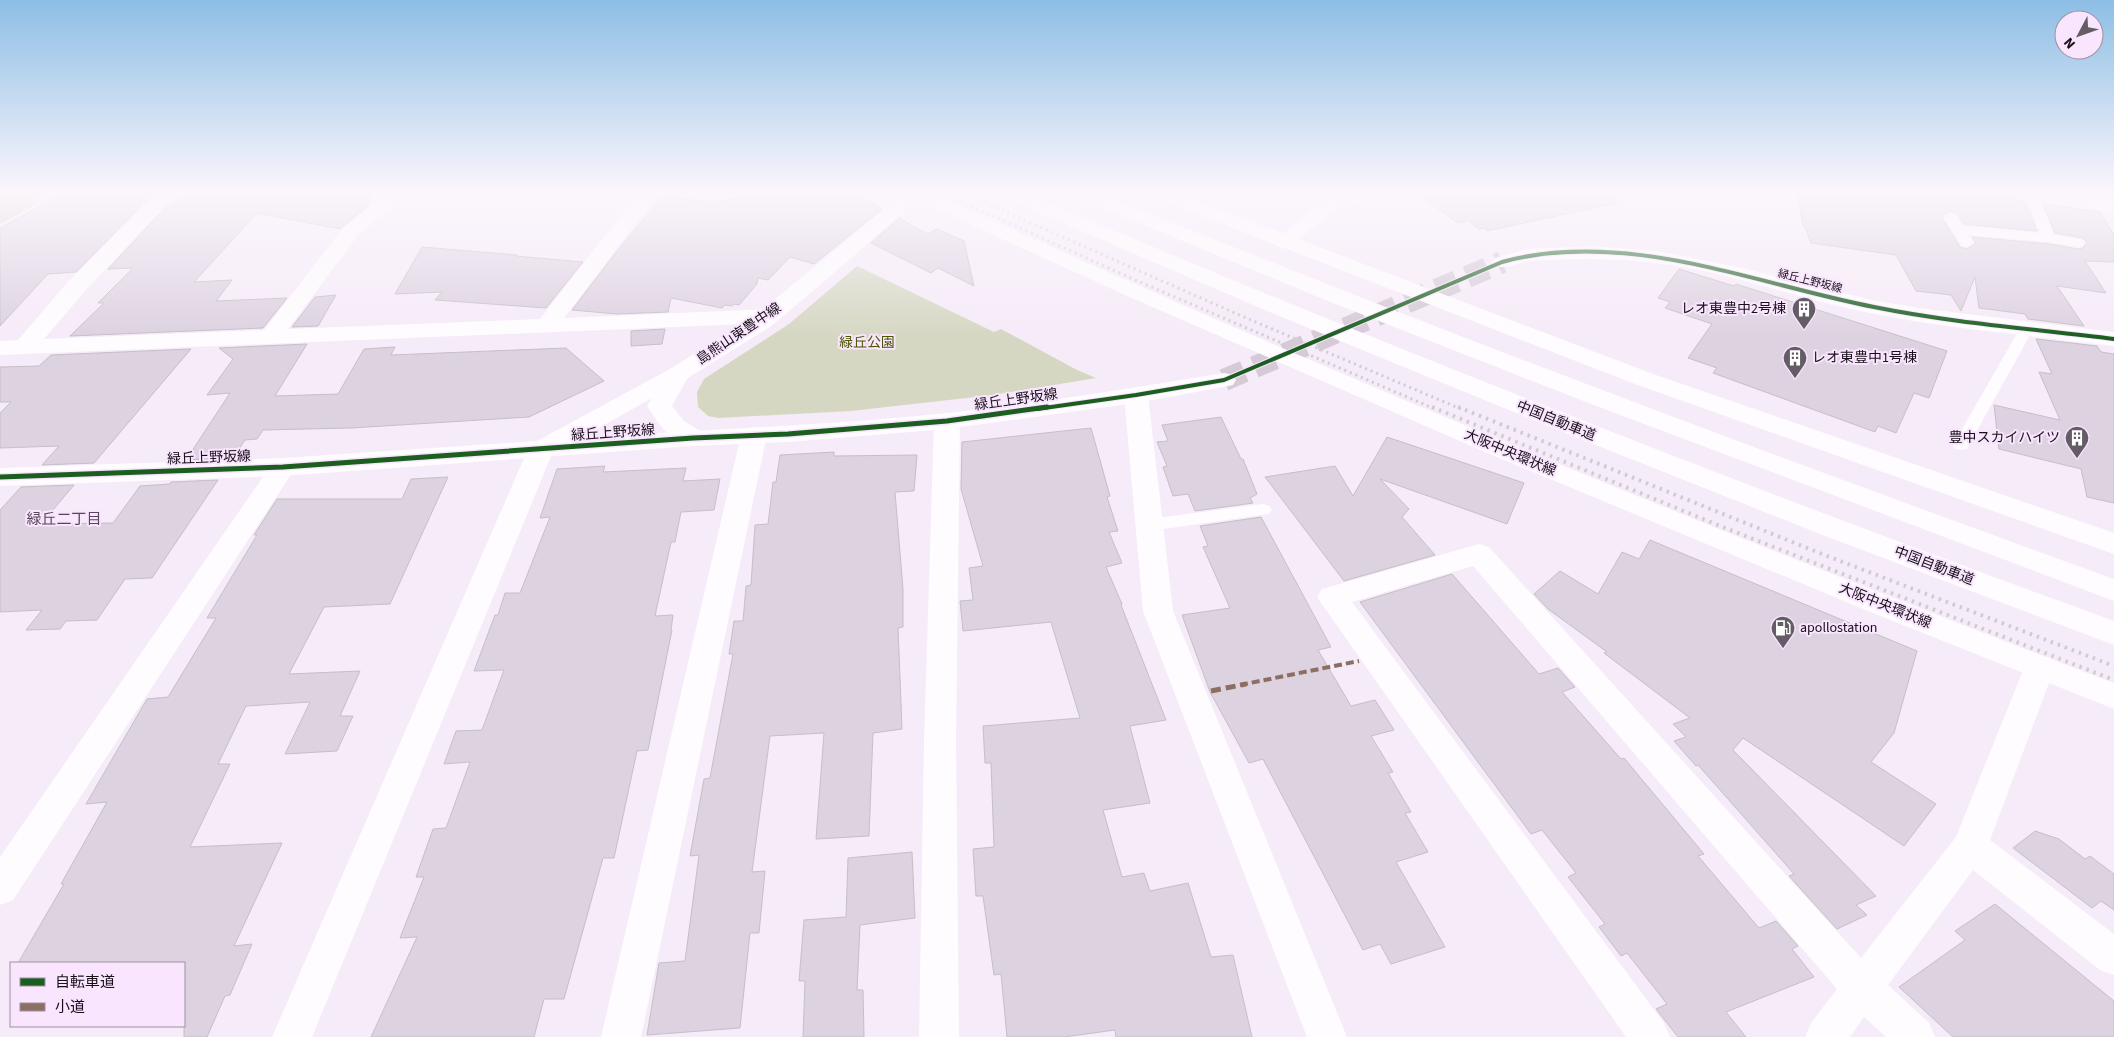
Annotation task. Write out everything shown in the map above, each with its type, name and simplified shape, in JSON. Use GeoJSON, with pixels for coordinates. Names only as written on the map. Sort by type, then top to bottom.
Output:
{"type":"FeatureCollection","features":[{"type":"Feature","properties":{"kind":"main road"},"geometry":{"type":"LineString","coordinates":[[24,348],[89,273],[122,239]]}},
{"type":"Feature","properties":{"kind":"main road"},"geometry":{"type":"LineString","coordinates":[[272,336],[311,281],[344,239]]}},
{"type":"Feature","properties":{"kind":"main road"},"geometry":{"type":"LineString","coordinates":[[548,324],[613,239]]}},
{"type":"Feature","properties":{"kind":"main road","name":"島熊山東豊中線"},"geometry":{"type":"LineString","coordinates":[[541,449],[678,374],[770,316],[859,239]]}},
{"type":"Feature","properties":{"kind":"main road","name":"大阪中央環状線"},"geometry":{"type":"LineString","coordinates":[[1021,239],[1129,289],[1386,400],[1729,543],[2114,696]]}},
{"type":"Feature","properties":{"kind":"main road","name":"中国自動車道"},"geometry":{"type":"LineString","coordinates":[[1119,239],[1576,429],[2114,633]]}},
{"type":"Feature","properties":{"kind":"main road"},"geometry":{"type":"LineString","coordinates":[[1195,239],[1518,368],[2114,590]]}},
{"type":"Feature","properties":{"kind":"main road"},"geometry":{"type":"LineString","coordinates":[[1276,239],[1644,379],[2114,544]]}},
{"type":"Feature","properties":{"kind":"main road"},"geometry":{"type":"LineString","coordinates":[[1283,242],[1286,239]]}},
{"type":"Feature","properties":{"kind":"main road","name":"緑丘上野坂線"},"geometry":{"type":"LineString","coordinates":[[1502,262],[1527,255],[1592,252],[1657,257],[1738,273],[1872,307],[1919,315],[2114,339]]}},
{"type":"Feature","properties":{"kind":"main road"},"geometry":{"type":"LineString","coordinates":[[0,348],[770,316]]}},
{"type":"Feature","properties":{"kind":"main road"},"geometry":{"type":"LineString","coordinates":[[678,374],[659,406],[675,427],[693,438]]}},
{"type":"Feature","properties":{"kind":"main road","name":"緑丘上野坂線"},"geometry":{"type":"LineString","coordinates":[[3,480],[283,466],[946,421],[1136,395],[1224,380]]}},
{"type":"Feature","properties":{"kind":"main road"},"geometry":{"type":"LineString","coordinates":[[1136,395],[1158,611],[1326,1037]]}},
{"type":"Feature","properties":{"kind":"main road"},"geometry":{"type":"LineString","coordinates":[[939,1037],[940,741],[946,421]]}},
{"type":"Feature","properties":{"kind":"main road"},"geometry":{"type":"LineString","coordinates":[[622,1037],[754,435]]}},
{"type":"Feature","properties":{"kind":"main road"},"geometry":{"type":"LineString","coordinates":[[292,1037],[541,449]]}},
{"type":"Feature","properties":{"kind":"main road"},"geometry":{"type":"LineString","coordinates":[[0,888],[283,466]]}},
{"type":"Feature","properties":{"kind":"main road"},"geometry":{"type":"LineString","coordinates":[[1650,1037],[1332,597],[1479,554],[1863,989],[1915,1037]]}},
{"type":"Feature","properties":{"kind":"main road"},"geometry":{"type":"LineString","coordinates":[[1825,1037],[1970,846],[2039,667]]}},
{"type":"Feature","properties":{"kind":"main road"},"geometry":{"type":"LineString","coordinates":[[1970,846],[2114,957]]}},
{"type":"Feature","properties":{"kind":"lane"},"geometry":{"type":"LineString","coordinates":[[1965,239],[1967,243]]}},
{"type":"Feature","properties":{"kind":"lane"},"geometry":{"type":"LineString","coordinates":[[2058,239],[2078,243]]}},
{"type":"Feature","properties":{"kind":"lane"},"geometry":{"type":"LineString","coordinates":[[1961,445],[2027,328]]}},
{"type":"Feature","properties":{"kind":"lane"},"geometry":{"type":"LineString","coordinates":[[1149,525],[1263,510]]}},
{"type":"Feature","properties":{"kind":"path"},"geometry":{"type":"LineString","coordinates":[[833,293],[842,296],[850,304],[854,313],[850,368],[852,381],[859,390],[883,403]]}},
{"type":"Feature","properties":{"kind":"green space","name":"緑丘公園"},"geometry":{"type":"Polygon","coordinates":[[[857,266],[994,332],[1001,329],[1077,370],[1096,378],[993,395],[851,411],[718,418],[708,416],[698,407],[697,392],[704,379],[789,324],[857,266]]]}},
{"type":"Feature","properties":{"kind":"building"},"geometry":{"type":"Polygon","coordinates":[[[0,239],[108,239],[76,272],[48,274],[0,326],[0,239]]]}},
{"type":"Feature","properties":{"kind":"building"},"geometry":{"type":"Polygon","coordinates":[[[136,239],[233,239],[194,282],[232,280],[216,301],[287,298],[263,328],[70,336],[104,303],[98,303],[133,268],[108,269],[136,239]]]}},
{"type":"Feature","properties":{"kind":"building"},"geometry":{"type":"Polygon","coordinates":[[[627,239],[844,239],[814,264],[790,257],[768,280],[758,278],[757,284],[739,305],[725,305],[722,308],[671,298],[668,312],[617,314],[572,310],[627,239]]]}},
{"type":"Feature","properties":{"kind":"building"},"geometry":{"type":"Polygon","coordinates":[[[875,239],[960,239],[964,241],[974,286],[938,268],[931,273],[871,243],[875,239]]]}},
{"type":"Feature","properties":{"kind":"building"},"geometry":{"type":"Polygon","coordinates":[[[1810,239],[1955,239],[1960,247],[1967,249],[1976,243],[1974,239],[1998,239],[2078,249],[2083,248],[2087,242],[2084,239],[2114,239],[2114,262],[2085,261],[2106,293],[2057,286],[2084,326],[2028,319],[2025,314],[1979,308],[1975,277],[1961,311],[1951,295],[1916,291],[1896,255],[1811,243],[1810,239]]]}},
{"type":"Feature","properties":{"kind":"building"},"geometry":{"type":"Polygon","coordinates":[[[422,247],[583,262],[546,308],[435,300],[442,292],[395,294],[422,247]]]}},
{"type":"Feature","properties":{"kind":"building"},"geometry":{"type":"Polygon","coordinates":[[[1679,269],[1734,286],[1736,284],[1947,351],[1929,398],[1914,393],[1896,433],[1878,426],[1875,432],[1713,373],[1717,368],[1688,358],[1712,324],[1665,308],[1670,302],[1658,298],[1679,269]]]}},
{"type":"Feature","properties":{"kind":"building"},"geometry":{"type":"Polygon","coordinates":[[[336,295],[318,326],[292,327],[315,297],[336,295]]]}},
{"type":"Feature","properties":{"kind":"building"},"geometry":{"type":"Polygon","coordinates":[[[665,329],[662,344],[631,346],[631,331],[665,329]]]}},
{"type":"Feature","properties":{"kind":"building"},"geometry":{"type":"Polygon","coordinates":[[[2036,339],[2097,346],[2101,352],[2114,354],[2114,503],[2087,497],[2081,469],[1999,449],[1994,405],[2060,420],[2039,372],[2052,374],[2036,339]]]}},
{"type":"Feature","properties":{"kind":"building"},"geometry":{"type":"Polygon","coordinates":[[[307,344],[275,396],[338,394],[364,349],[395,347],[391,355],[566,348],[604,381],[529,417],[351,428],[263,430],[257,439],[245,440],[233,458],[186,460],[230,393],[207,395],[233,359],[219,348],[307,344]]]}},
{"type":"Feature","properties":{"kind":"building"},"geometry":{"type":"Polygon","coordinates":[[[191,349],[94,463],[42,465],[59,446],[0,448],[0,413],[11,402],[0,402],[0,367],[39,366],[51,355],[191,349]]]}},
{"type":"Feature","properties":{"kind":"building"},"geometry":{"type":"Polygon","coordinates":[[[1221,417],[1241,459],[1243,459],[1257,494],[1250,498],[1253,503],[1195,511],[1188,494],[1173,496],[1163,467],[1167,466],[1157,442],[1168,441],[1162,425],[1221,417]]]}},
{"type":"Feature","properties":{"kind":"building"},"geometry":{"type":"Polygon","coordinates":[[[1091,428],[1110,496],[1107,497],[1118,531],[1109,532],[1122,563],[1106,567],[1166,720],[1130,726],[1150,803],[1103,810],[1122,877],[1144,873],[1150,891],[1188,883],[1211,957],[1233,955],[1252,1037],[1116,1037],[1115,1030],[1064,1037],[1007,1037],[1001,974],[994,975],[983,896],[976,896],[973,849],[994,847],[991,763],[985,763],[983,726],[1080,718],[1051,622],[963,631],[960,601],[973,600],[969,568],[983,566],[961,489],[962,442],[1091,428]]]}},
{"type":"Feature","properties":{"kind":"building"},"geometry":{"type":"Polygon","coordinates":[[[1387,437],[1524,483],[1507,524],[1380,479],[1409,509],[1402,517],[1435,555],[1344,581],[1265,477],[1335,466],[1353,496],[1387,437]]]}},
{"type":"Feature","properties":{"kind":"building"},"geometry":{"type":"Polygon","coordinates":[[[834,452],[834,456],[917,455],[914,491],[895,492],[903,589],[903,627],[898,628],[902,729],[873,733],[869,836],[816,839],[824,733],[770,736],[752,872],[765,871],[759,933],[750,933],[740,1028],[647,1035],[659,963],[685,961],[699,855],[690,856],[704,779],[710,778],[733,654],[729,654],[734,621],[743,621],[746,586],[751,585],[755,525],[768,524],[773,482],[776,482],[780,455],[834,452]]]}},
{"type":"Feature","properties":{"kind":"building"},"geometry":{"type":"Polygon","coordinates":[[[605,466],[603,472],[686,468],[683,481],[720,479],[714,510],[681,512],[675,542],[671,542],[655,616],[673,615],[672,630],[648,750],[637,751],[614,858],[603,858],[564,999],[544,999],[534,1037],[371,1037],[417,937],[400,938],[424,877],[416,877],[433,829],[446,828],[470,762],[444,764],[456,731],[482,730],[504,670],[474,671],[495,615],[498,615],[505,593],[520,593],[550,517],[540,518],[557,469],[605,466]]]}},
{"type":"Feature","properties":{"kind":"building"},"geometry":{"type":"Polygon","coordinates":[[[448,477],[390,604],[324,607],[289,674],[360,671],[340,716],[353,716],[337,751],[285,754],[310,702],[246,706],[218,764],[230,764],[190,847],[282,843],[234,946],[252,944],[230,995],[225,996],[207,1037],[184,1037],[185,962],[19,962],[64,884],[61,884],[107,802],[86,804],[147,699],[168,697],[216,618],[207,618],[257,535],[254,535],[277,499],[402,499],[411,479],[448,477]]]}},
{"type":"Feature","properties":{"kind":"building"},"geometry":{"type":"Polygon","coordinates":[[[218,480],[152,578],[125,579],[97,620],[66,621],[60,629],[26,630],[42,610],[0,612],[0,510],[21,487],[74,485],[41,524],[113,523],[140,486],[170,484],[171,482],[218,480]]]}},
{"type":"Feature","properties":{"kind":"building"},"geometry":{"type":"Polygon","coordinates":[[[1261,517],[1331,647],[1318,650],[1351,706],[1375,700],[1394,730],[1371,736],[1393,772],[1388,773],[1411,812],[1405,813],[1428,852],[1396,862],[1445,947],[1391,964],[1380,944],[1363,950],[1263,759],[1249,763],[1210,692],[1182,615],[1230,608],[1203,547],[1208,546],[1200,526],[1261,517]]]}},
{"type":"Feature","properties":{"kind":"building"},"geometry":{"type":"Polygon","coordinates":[[[1650,540],[1917,651],[1894,733],[1871,762],[1936,804],[1904,846],[1743,738],[1733,750],[1876,896],[1856,905],[1867,915],[1837,929],[1789,876],[1794,874],[1698,765],[1696,766],[1674,741],[1686,737],[1673,724],[1690,718],[1604,653],[1607,652],[1548,609],[1534,594],[1560,571],[1598,594],[1622,552],[1639,559],[1650,540]]]}},
{"type":"Feature","properties":{"kind":"building"},"geometry":{"type":"Polygon","coordinates":[[[1452,574],[1539,674],[1558,668],[1575,687],[1562,692],[1621,759],[1624,758],[1704,854],[1698,856],[1759,928],[1776,921],[1798,946],[1792,949],[1814,977],[1726,1012],[1746,1037],[1678,1037],[1656,1009],[1667,1004],[1627,953],[1621,956],[1599,927],[1605,924],[1568,877],[1576,873],[1542,830],[1531,834],[1360,602],[1452,574]]]}},
{"type":"Feature","properties":{"kind":"building"},"geometry":{"type":"Polygon","coordinates":[[[2035,831],[2059,839],[2085,859],[2090,856],[2114,874],[2114,910],[2101,901],[2092,908],[2013,848],[2035,831]]]}},
{"type":"Feature","properties":{"kind":"building"},"geometry":{"type":"Polygon","coordinates":[[[912,852],[915,918],[860,925],[857,990],[863,990],[864,1037],[803,1037],[805,981],[799,981],[804,920],[846,917],[848,858],[912,852]]]}},
{"type":"Feature","properties":{"kind":"building"},"geometry":{"type":"Polygon","coordinates":[[[1995,904],[2114,1001],[2114,1037],[1953,1037],[1899,987],[1965,940],[1955,931],[1995,904]]]}},
{"type":"Feature","properties":{"kind":"tunnel"},"geometry":{"type":"LineString","coordinates":[[1224,380],[1502,262]]}},
{"type":"Feature","properties":{"kind":"railway"},"geometry":{"type":"LineString","coordinates":[[1045,239],[1435,409]]}},
{"type":"Feature","properties":{"kind":"railway"},"geometry":{"type":"LineString","coordinates":[[1068,239],[1461,409]]}},
{"type":"Feature","properties":{"kind":"railway"},"geometry":{"type":"LineString","coordinates":[[1432,407],[1720,526],[2114,680]]}},
{"type":"Feature","properties":{"kind":"railway"},"geometry":{"type":"LineString","coordinates":[[1458,407],[1822,554],[2114,666]]}},
{"type":"Feature","properties":{"kind":"marked path"},"geometry":{"type":"LineString","coordinates":[[1211,691],[1359,661]]}},
{"type":"Feature","properties":{"kind":"cycle path"},"geometry":{"type":"LineString","coordinates":[[0,477],[283,467],[693,438],[788,434],[947,421],[1136,395],[1224,380],[1502,262],[1527,255],[1592,252],[1657,257],[1738,273],[1872,307],[1919,315],[2114,339]]}},
{"type":"Feature","properties":{"kind":"place","name":"レオ東豊中2号棟"},"geometry":{"type":"Point","coordinates":[1804,330]}},
{"type":"Feature","properties":{"kind":"place","name":"レオ東豊中1号棟"},"geometry":{"type":"Point","coordinates":[1795,379]}},
{"type":"Feature","properties":{"kind":"place","name":"豊中スカイハイツ"},"geometry":{"type":"Point","coordinates":[2077,459]}},
{"type":"Feature","properties":{"kind":"place","name":"apollostation"},"geometry":{"type":"Point","coordinates":[1783,649]}},
{"type":"Feature","properties":{"kind":"district","name":"緑丘二丁目"},"geometry":{"type":"Point","coordinates":[64,519]}}]}
